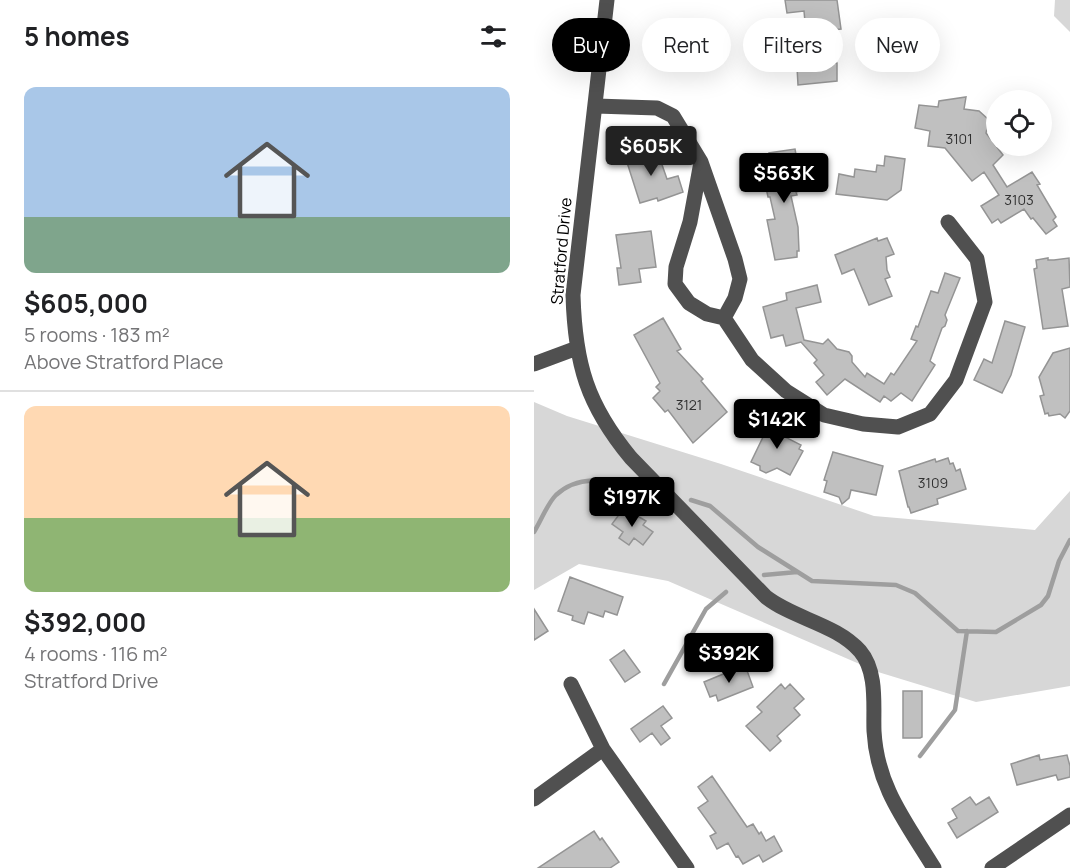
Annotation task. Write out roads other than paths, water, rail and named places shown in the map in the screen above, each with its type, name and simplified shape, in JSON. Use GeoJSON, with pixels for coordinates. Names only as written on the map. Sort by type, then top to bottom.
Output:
{"type":"FeatureCollection","features":[{"type":"Feature","properties":{"kind":"street","name":"Stratford Drive"},"geometry":{"type":"LineString","coordinates":[[607,0],[596,106],[574,269],[573,323],[585,380],[596,408],[613,437],[766,597],[780,607],[834,631],[862,653],[869,669],[873,689],[875,750],[880,772],[887,792],[934,868]]}},
{"type":"Feature","properties":{"kind":"street"},"geometry":{"type":"LineString","coordinates":[[596,106],[657,108],[674,116],[701,162],[740,279],[735,298],[724,318]]}},
{"type":"Feature","properties":{"kind":"street"},"geometry":{"type":"LineString","coordinates":[[701,162],[690,222],[676,267],[675,284],[689,303],[707,315],[724,318],[752,360],[786,391],[824,415],[863,424],[898,427],[930,414],[956,380],[985,302],[977,259],[948,222]]}},
{"type":"Feature","properties":{"kind":"street"},"geometry":{"type":"LineString","coordinates":[[534,364],[577,348]]}},
{"type":"Feature","properties":{"kind":"street"},"geometry":{"type":"LineString","coordinates":[[571,684],[603,749],[687,868]]}},
{"type":"Feature","properties":{"kind":"street"},"geometry":{"type":"LineString","coordinates":[[534,799],[603,749]]}},
{"type":"Feature","properties":{"kind":"street"},"geometry":{"type":"LineString","coordinates":[[992,868],[1070,815]]}},
{"type":"Feature","properties":{"kind":"waterway"},"geometry":{"type":"LineString","coordinates":[[534,532],[556,495],[573,484],[592,480],[631,487]]}},
{"type":"Feature","properties":{"kind":"waterway"},"geometry":{"type":"LineString","coordinates":[[691,500],[710,506],[758,547],[812,581],[896,585],[915,593],[958,631],[996,632],[1041,605],[1048,596],[1059,561],[1070,540]]}},
{"type":"Feature","properties":{"kind":"waterway"},"geometry":{"type":"LineString","coordinates":[[764,575],[797,572]]}},
{"type":"Feature","properties":{"kind":"waterway"},"geometry":{"type":"LineString","coordinates":[[664,684],[706,609],[726,592]]}},
{"type":"Feature","properties":{"kind":"waterway"},"geometry":{"type":"LineString","coordinates":[[920,756],[955,710],[967,631]]}}]}
